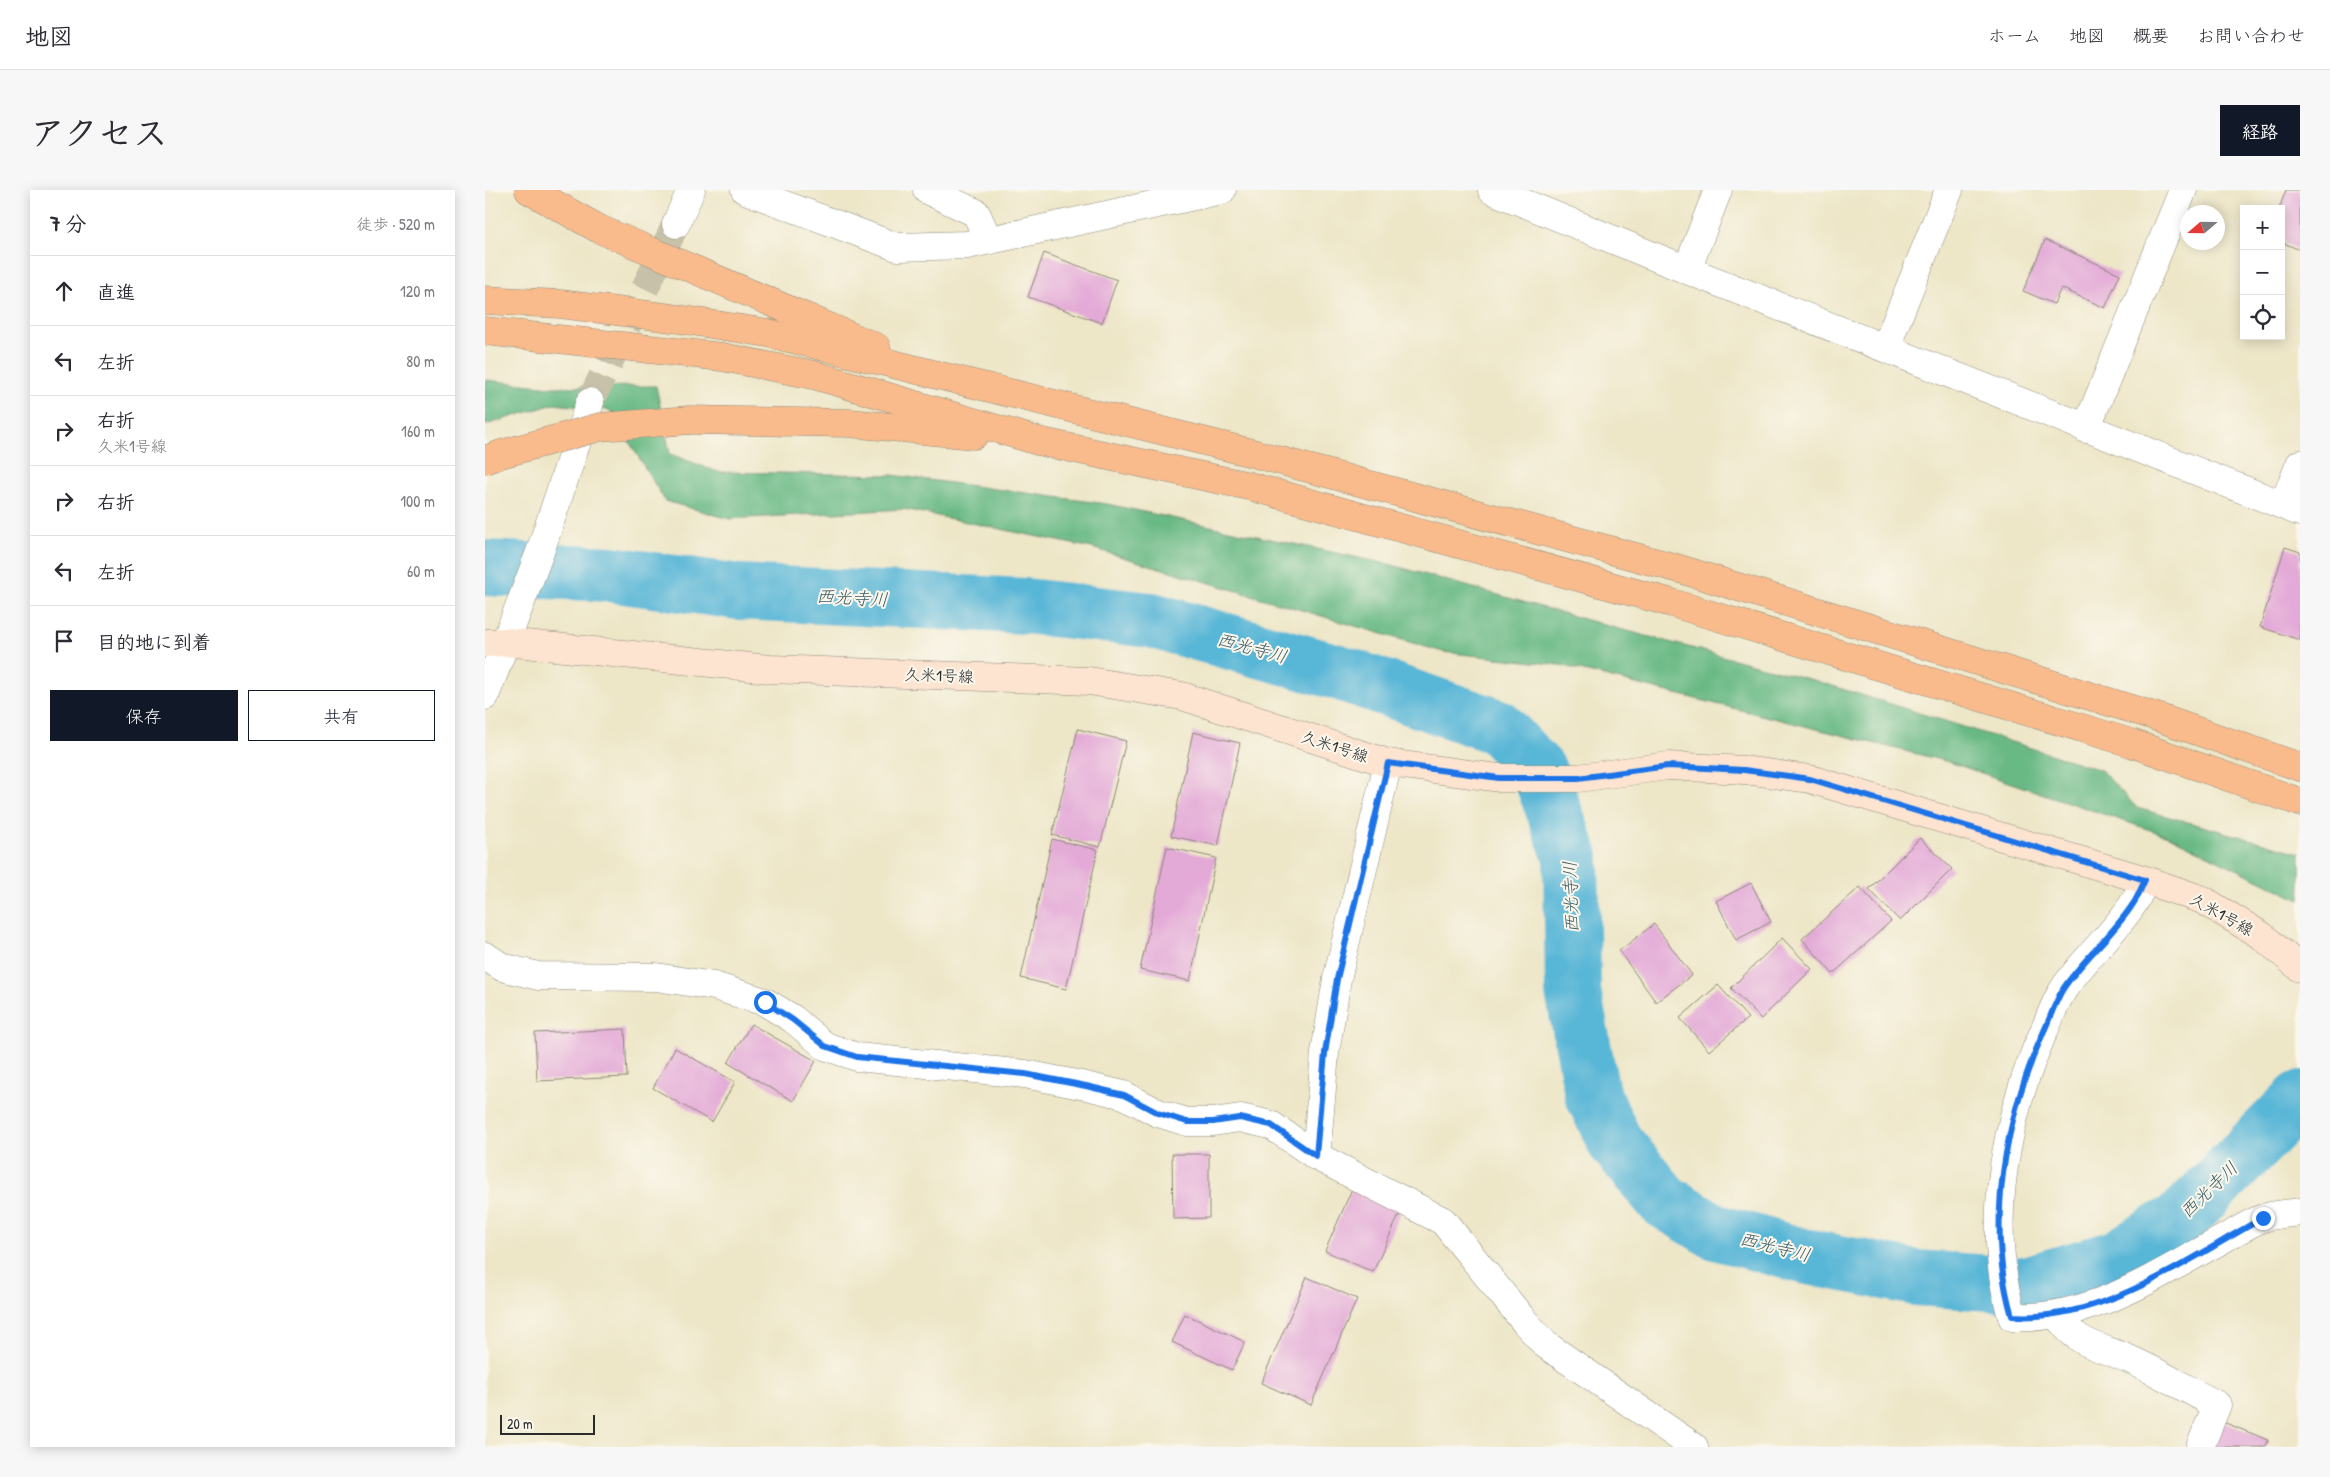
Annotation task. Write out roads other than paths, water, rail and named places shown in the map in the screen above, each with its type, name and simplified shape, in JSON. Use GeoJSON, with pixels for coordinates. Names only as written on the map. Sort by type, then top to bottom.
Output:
{"type":"FeatureCollection","features":[{"type":"Feature","properties":{"kind":"highway"},"geometry":{"type":"LineString","coordinates":[[529,190],[599,229],[953,380]]}},
{"type":"Feature","properties":{"kind":"highway"},"geometry":{"type":"LineString","coordinates":[[485,300],[559,304],[672,318],[768,333],[1256,454],[1680,569],[2151,714],[2300,767]]}},
{"type":"Feature","properties":{"kind":"highway"},"geometry":{"type":"LineString","coordinates":[[485,332],[722,357],[814,375],[1038,441],[1249,486],[1672,603],[2131,742],[2300,802]]}},
{"type":"Feature","properties":{"kind":"highway"},"geometry":{"type":"LineString","coordinates":[[485,460],[600,427],[690,420],[849,423],[1038,441]]}},
{"type":"Feature","properties":{"kind":"street"},"geometry":{"type":"LineString","coordinates":[[676,224],[691,190]]}},
{"type":"Feature","properties":{"kind":"street"},"geometry":{"type":"LineString","coordinates":[[745,190],[897,247],[967,244],[1211,194],[1222,190]]}},
{"type":"Feature","properties":{"kind":"street"},"geometry":{"type":"LineString","coordinates":[[927,190],[976,213],[988,239]]}},
{"type":"Feature","properties":{"kind":"street"},"geometry":{"type":"LineString","coordinates":[[1492,190],[2086,429],[2291,508],[2300,464]]}},
{"type":"Feature","properties":{"kind":"street"},"geometry":{"type":"LineString","coordinates":[[1687,270],[1719,190]]}},
{"type":"Feature","properties":{"kind":"street"},"geometry":{"type":"LineString","coordinates":[[1886,347],[1949,190]]}},
{"type":"Feature","properties":{"kind":"street"},"geometry":{"type":"LineString","coordinates":[[2086,429],[2183,190]]}},
{"type":"Feature","properties":{"kind":"street"},"geometry":{"type":"LineString","coordinates":[[485,696],[496,642],[520,607],[590,402]]}},
{"type":"Feature","properties":{"kind":"street","name":"久米1号線"},"geometry":{"type":"LineString","coordinates":[[496,642],[770,669],[1089,681],[1182,696],[1388,763],[1499,778],[1578,778],[1668,766],[1744,770],[1810,779],[2145,880],[2203,900],[2262,936],[2300,968]]}},
{"type":"Feature","properties":{"kind":"street"},"geometry":{"type":"LineString","coordinates":[[1316,1156],[1325,1053],[1337,979],[1388,763]]}},
{"type":"Feature","properties":{"kind":"street"},"geometry":{"type":"LineString","coordinates":[[2145,880],[2133,904],[2063,990],[2027,1070],[2003,1168],[2000,1230],[2002,1264],[2006,1296],[2012,1316],[2036,1318],[2057,1315],[2101,1301],[2138,1286],[2263,1218],[2300,1212]]}},
{"type":"Feature","properties":{"kind":"street"},"geometry":{"type":"LineString","coordinates":[[485,956],[502,967],[538,976],[656,977],[714,986],[765,1002],[793,1020],[825,1046],[857,1057],[1025,1074],[1086,1086],[1124,1095],[1158,1113],[1187,1122],[1213,1122],[1240,1118],[1271,1125],[1316,1156],[1443,1221],[1523,1321],[1546,1344],[1694,1447]]}},
{"type":"Feature","properties":{"kind":"street"},"geometry":{"type":"LineString","coordinates":[[2057,1315],[2066,1329],[2086,1344],[2130,1360],[2217,1405],[2200,1447]]}},
{"type":"Feature","properties":{"kind":"waterway","name":"西光寺川"},"geometry":{"type":"LineString","coordinates":[[485,568],[610,574],[739,592],[1025,606],[1151,620],[1338,672],[1498,727],[1539,771],[1571,857],[1573,991],[1592,1093],[1615,1142],[1664,1201],[1716,1232],[1803,1256],[1916,1278],[2022,1285],[2116,1258],[2182,1218],[2300,1099]]}},
{"type":"Feature","properties":{"kind":"tunnel"},"geometry":{"type":"LineString","coordinates":[[590,402],[676,224]]}}]}
